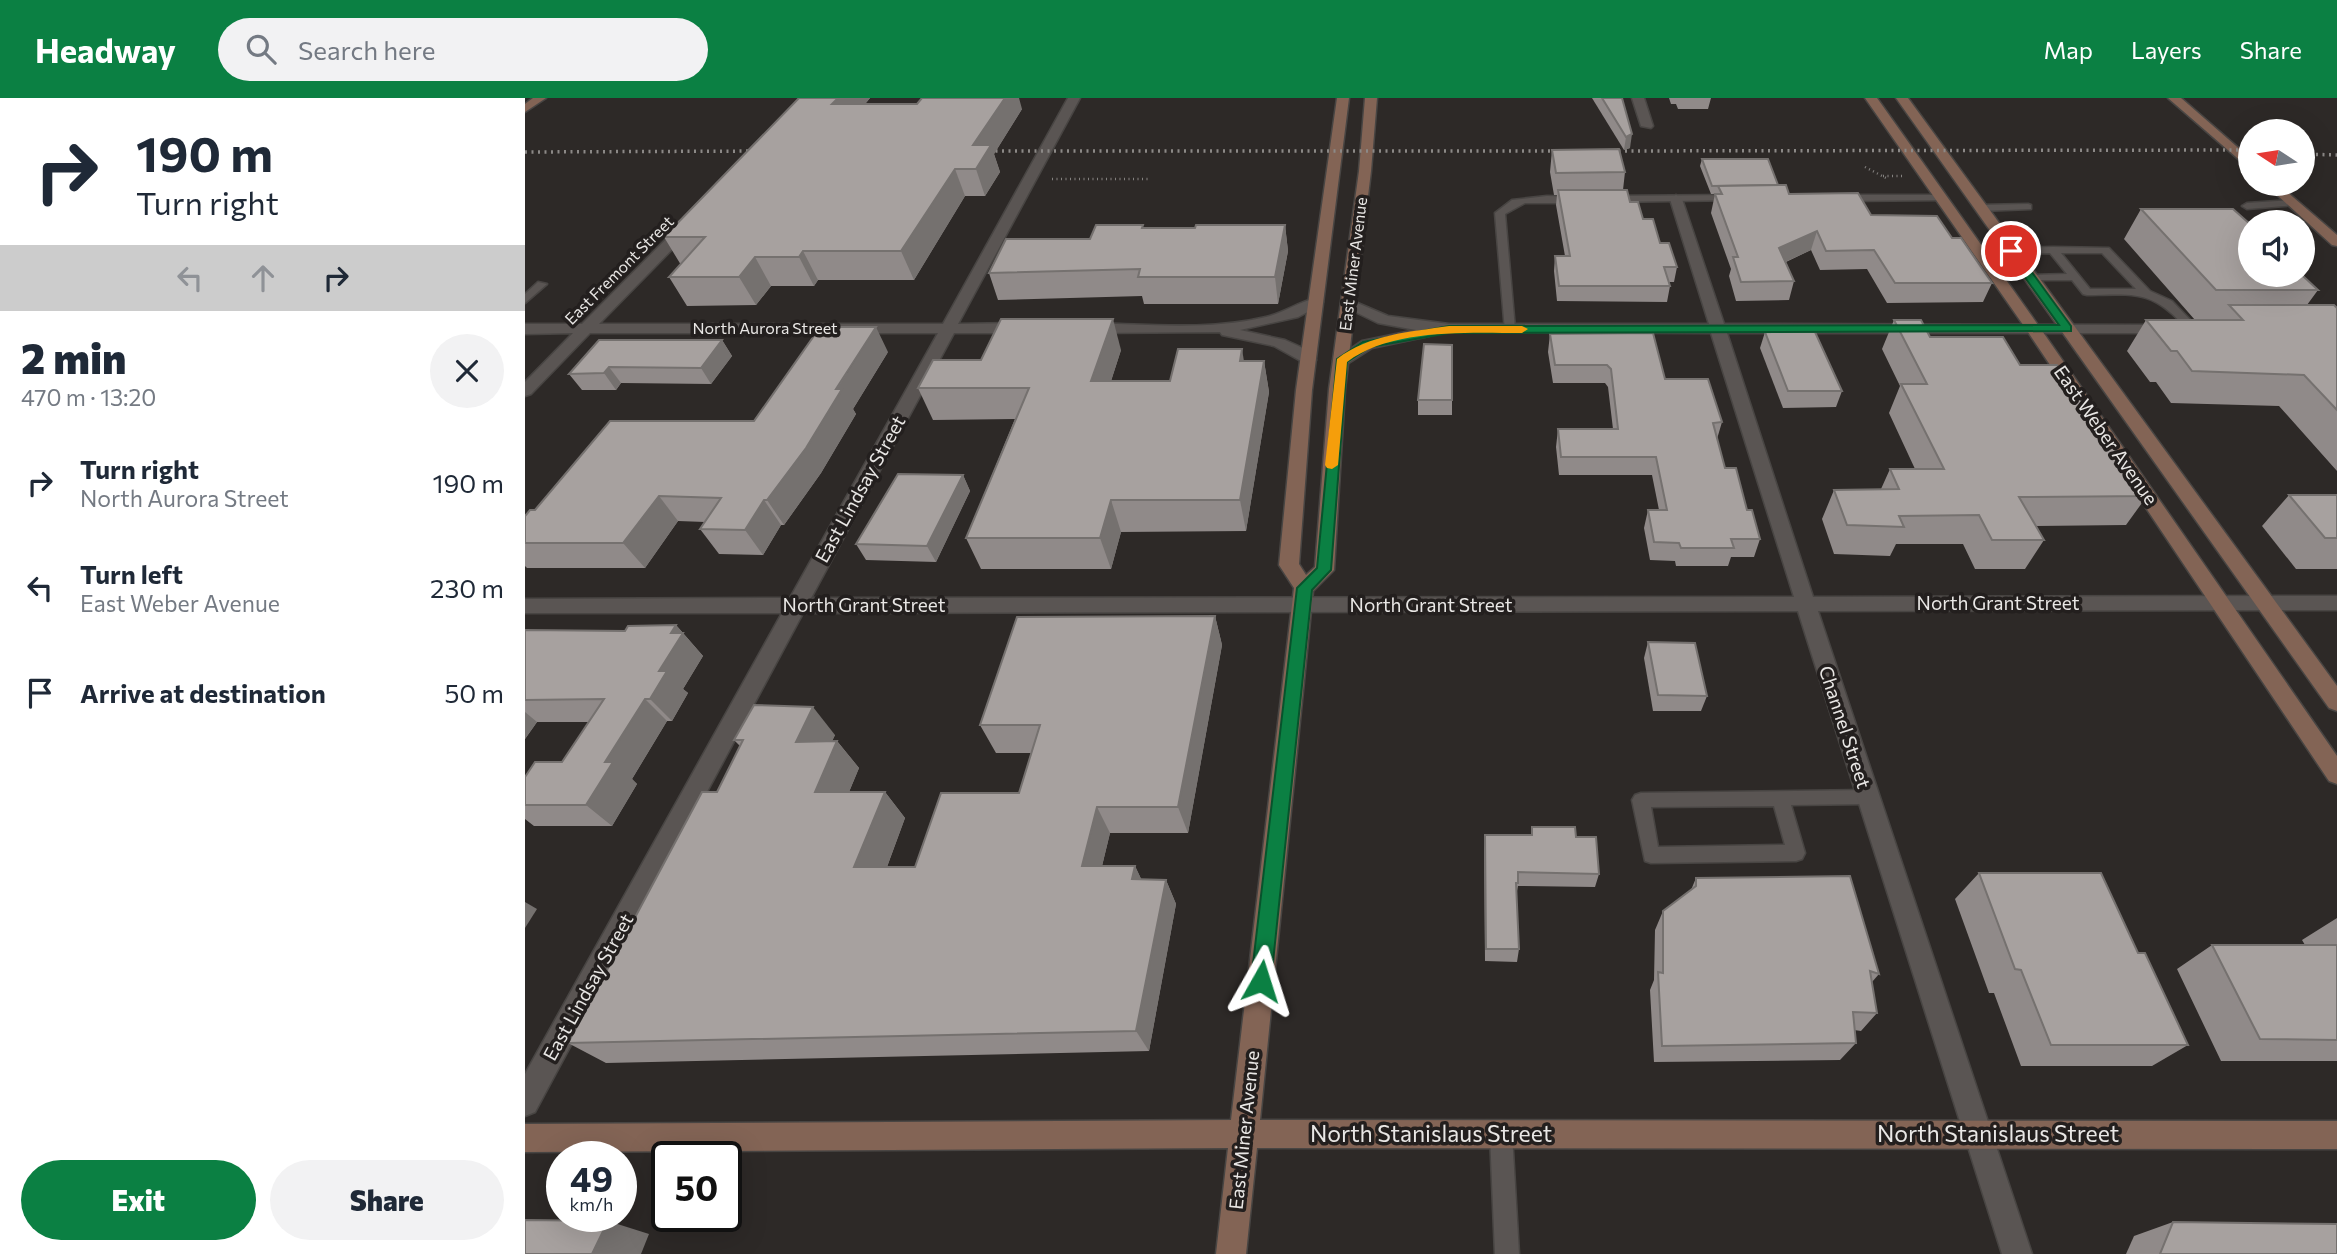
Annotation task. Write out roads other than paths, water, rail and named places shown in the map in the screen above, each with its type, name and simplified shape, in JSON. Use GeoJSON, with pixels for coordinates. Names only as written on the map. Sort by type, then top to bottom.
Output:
{"type":"FeatureCollection","features":[{"type":"Feature","properties":{"kind":"street"},"geometry":{"type":"LineString","coordinates":[[525,110],[540,98]]}},
{"type":"Feature","properties":{"kind":"street","name":"East Lindsay Street"},"geometry":{"type":"LineString","coordinates":[[525,1102],[1074,98]]}},
{"type":"Feature","properties":{"kind":"street","name":"East Miner Avenue"},"geometry":{"type":"LineString","coordinates":[[1231,1254],[1303,597],[1289,565],[1308,360],[1343,98]]}},
{"type":"Feature","properties":{"kind":"street","name":"East Miner Avenue"},"geometry":{"type":"LineString","coordinates":[[1303,597],[1324,570],[1341,361],[1365,171],[1371,98]]}},
{"type":"Feature","properties":{"kind":"street"},"geometry":{"type":"LineString","coordinates":[[1639,98],[1647,126]]}},
{"type":"Feature","properties":{"kind":"street","name":"East Weber Avenue"},"geometry":{"type":"LineString","coordinates":[[1871,98],[2033,328],[2337,774]]}},
{"type":"Feature","properties":{"kind":"street","name":"East Weber Avenue"},"geometry":{"type":"LineString","coordinates":[[1902,98],[2337,702]]}},
{"type":"Feature","properties":{"kind":"street"},"geometry":{"type":"LineString","coordinates":[[2174,98],[2238,155]]}},
{"type":"Feature","properties":{"kind":"street"},"geometry":{"type":"LineString","coordinates":[[2285,196],[2337,242]]}},
{"type":"Feature","properties":{"kind":"street","name":"Channel Street"},"geometry":{"type":"LineString","coordinates":[[1676,199],[1976,1134],[2017,1254]]}},
{"type":"Feature","properties":{"kind":"street","name":"East Fremont Street"},"geometry":{"type":"LineString","coordinates":[[525,391],[701,211]]}},
{"type":"Feature","properties":{"kind":"street"},"geometry":{"type":"LineString","coordinates":[[1068,328],[1215,329],[1277,321],[1316,302]]}},
{"type":"Feature","properties":{"kind":"street"},"geometry":{"type":"LineString","coordinates":[[1348,303],[1360,312],[1378,319],[1449,329],[2198,328]]}},
{"type":"Feature","properties":{"kind":"street","name":"North Aurora Street"},"geometry":{"type":"LineString","coordinates":[[525,328],[1042,328]]}},
{"type":"Feature","properties":{"kind":"street"},"geometry":{"type":"LineString","coordinates":[[1215,329],[1281,342],[1298,350],[1308,360]]}},
{"type":"Feature","properties":{"kind":"street"},"geometry":{"type":"LineString","coordinates":[[1341,361],[1367,344],[1449,329]]}},
{"type":"Feature","properties":{"kind":"street","name":"North Grant Street"},"geometry":{"type":"LineString","coordinates":[[525,606],[797,605],[1303,597],[1806,604],[2337,603]]}},
{"type":"Feature","properties":{"kind":"street","name":"North Stanislaus Street"},"geometry":{"type":"LineString","coordinates":[[525,1138],[1244,1134],[2337,1135]]}},
{"type":"Feature","properties":{"kind":"lane"},"geometry":{"type":"LineString","coordinates":[[1509,329],[1500,213],[1506,205],[1518,200],[1754,198]]}},
{"type":"Feature","properties":{"kind":"lane"},"geometry":{"type":"LineString","coordinates":[[1836,198],[1941,198]]}},
{"type":"Feature","properties":{"kind":"lane"},"geometry":{"type":"LineString","coordinates":[[2247,206],[2293,203]]}},
{"type":"Feature","properties":{"kind":"lane"},"geometry":{"type":"LineString","coordinates":[[1981,208],[2028,207]]}},
{"type":"Feature","properties":{"kind":"lane"},"geometry":{"type":"LineString","coordinates":[[2053,250],[2087,292],[2145,292],[2169,302],[2198,328]]}},
{"type":"Feature","properties":{"kind":"lane"},"geometry":{"type":"LineString","coordinates":[[2011,251],[2105,250],[2145,292]]}},
{"type":"Feature","properties":{"kind":"lane"},"geometry":{"type":"LineString","coordinates":[[2031,278],[2075,277]]}},
{"type":"Feature","properties":{"kind":"lane"},"geometry":{"type":"LineString","coordinates":[[525,300],[542,284]]}},
{"type":"Feature","properties":{"kind":"lane"},"geometry":{"type":"LineString","coordinates":[[1781,799],[1796,853],[1651,855],[1641,800],[1868,797]]}},
{"type":"Feature","properties":{"kind":"lane"},"geometry":{"type":"LineString","coordinates":[[1501,1134],[1507,1254]]}},
{"type":"Feature","properties":{"kind":"railway"},"geometry":{"type":"LineString","coordinates":[[1599,151],[2238,150]]}},
{"type":"Feature","properties":{"kind":"railway"},"geometry":{"type":"LineString","coordinates":[[525,152],[766,151]]}},
{"type":"Feature","properties":{"kind":"railway"},"geometry":{"type":"LineString","coordinates":[[976,151],[1571,151]]}},
{"type":"Feature","properties":{"kind":"railway"},"geometry":{"type":"LineString","coordinates":[[2315,154],[2337,155]]}}]}
